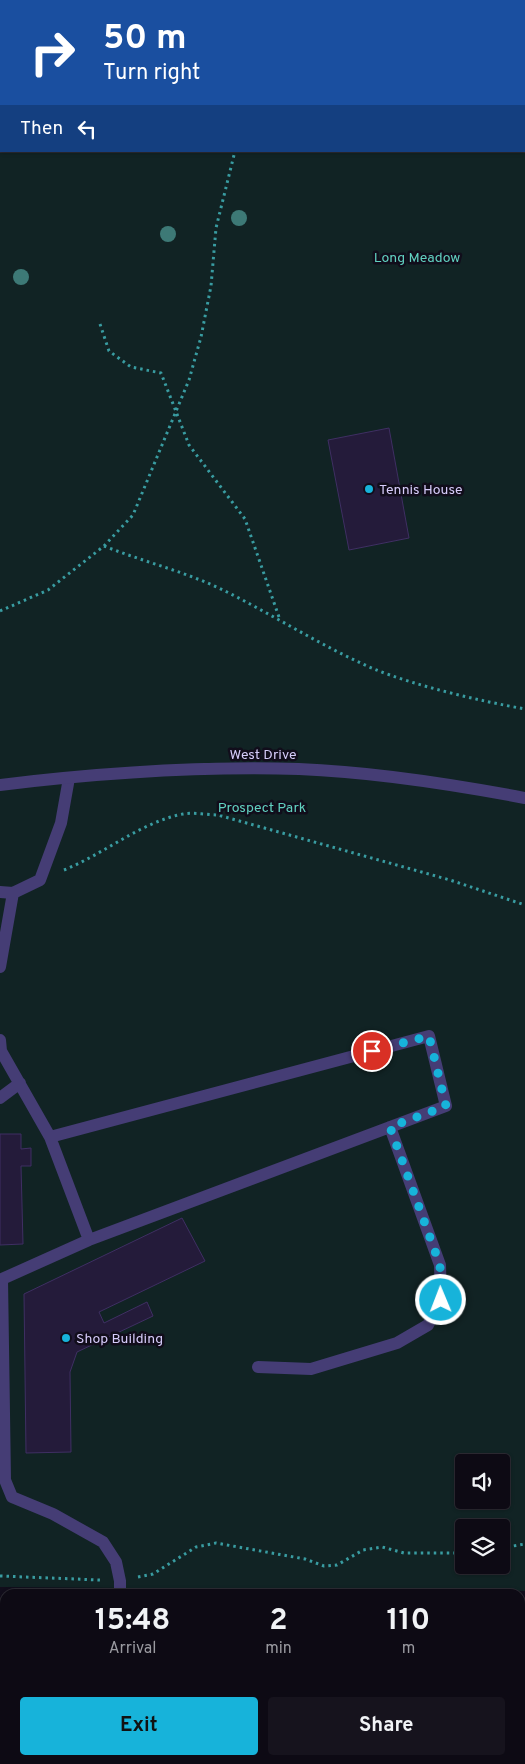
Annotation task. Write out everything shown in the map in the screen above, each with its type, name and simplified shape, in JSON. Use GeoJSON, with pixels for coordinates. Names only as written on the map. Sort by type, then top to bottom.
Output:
{"type":"FeatureCollection","features":[{"type":"Feature","properties":{"kind":"street","name":"West Drive"},"geometry":{"type":"LineString","coordinates":[[0,785],[130,771],[300,769],[438,783],[525,798]]}},
{"type":"Feature","properties":{"kind":"street"},"geometry":{"type":"LineString","coordinates":[[0,892],[13,893],[40,880],[61,823],[69,778]]}},
{"type":"Feature","properties":{"kind":"street"},"geometry":{"type":"LineString","coordinates":[[0,967],[13,893]]}},
{"type":"Feature","properties":{"kind":"street"},"geometry":{"type":"LineString","coordinates":[[50,1137],[429,1036],[446,1106],[89,1240],[1,1279],[5,1480],[12,1497],[53,1514],[103,1542],[116,1562],[120,1588]]}},
{"type":"Feature","properties":{"kind":"street"},"geometry":{"type":"LineString","coordinates":[[0,1040],[1,1051],[50,1137],[89,1240]]}},
{"type":"Feature","properties":{"kind":"street"},"geometry":{"type":"LineString","coordinates":[[0,1098],[20,1083]]}},
{"type":"Feature","properties":{"kind":"street"},"geometry":{"type":"LineString","coordinates":[[258,1367],[311,1369],[397,1343],[428,1324],[441,1300],[440,1265],[390,1127]]}},
{"type":"Feature","properties":{"kind":"street"},"geometry":{"type":"LineString","coordinates":[[0,1658],[0,1682]]}},
{"type":"Feature","properties":{"kind":"path"},"geometry":{"type":"LineString","coordinates":[[0,611],[48,590],[104,546],[133,515],[177,413],[189,380],[201,337],[211,286],[216,228],[235,152]]}},
{"type":"Feature","properties":{"kind":"path"},"geometry":{"type":"LineString","coordinates":[[100,324],[109,351],[131,367],[161,373],[189,445],[246,519],[280,621]]}},
{"type":"Feature","properties":{"kind":"path"},"geometry":{"type":"LineString","coordinates":[[104,546],[224,590],[280,621],[375,669],[471,697],[525,709]]}},
{"type":"Feature","properties":{"kind":"path"},"geometry":{"type":"LineString","coordinates":[[40,880],[90,860],[154,823],[184,814],[218,815],[450,880],[525,905]]}},
{"type":"Feature","properties":{"kind":"path"},"geometry":{"type":"LineString","coordinates":[[0,1576],[65,1577],[120,1588],[153,1574],[196,1547],[216,1543],[286,1556],[324,1566],[337,1565],[363,1550],[382,1547],[404,1553],[455,1553]]}},
{"type":"Feature","properties":{"kind":"path"},"geometry":{"type":"LineString","coordinates":[[510,1546],[525,1544]]}},
{"type":"Feature","properties":{"kind":"green space","name":"Prospect Park"},"geometry":{"type":"Polygon","coordinates":[[[0,152],[525,152],[525,1589],[0,1587],[0,152]]]}},
{"type":"Feature","properties":{"kind":"building","name":"Tennis House"},"geometry":{"type":"Polygon","coordinates":[[[389,428],[409,538],[349,550],[328,440],[389,428]]]}},
{"type":"Feature","properties":{"kind":"building"},"geometry":{"type":"Polygon","coordinates":[[[0,1134],[21,1134],[21,1149],[31,1148],[31,1166],[21,1166],[23,1244],[0,1245],[0,1134]]]}},
{"type":"Feature","properties":{"kind":"building","name":"Shop Building"},"geometry":{"type":"Polygon","coordinates":[[[182,1218],[205,1261],[99,1312],[104,1323],[147,1302],[153,1316],[77,1352],[70,1372],[71,1452],[26,1453],[24,1294],[182,1218]]]}},
{"type":"Feature","properties":{"kind":"place","name":"Tennis House"},"geometry":{"type":"Point","coordinates":[369,489]}},
{"type":"Feature","properties":{"kind":"place","name":"Shop Building"},"geometry":{"type":"Point","coordinates":[66,1338]}},
{"type":"Feature","properties":{"kind":"route"},"geometry":{"type":"LineString","coordinates":[[372,1051],[429,1036],[446,1106],[390,1127],[421,1206],[440,1265],[441,1300]]}},
{"type":"Feature","properties":{"kind":"park label","name":"Long Meadow"},"geometry":{"type":"Point","coordinates":[417,257]}}]}
